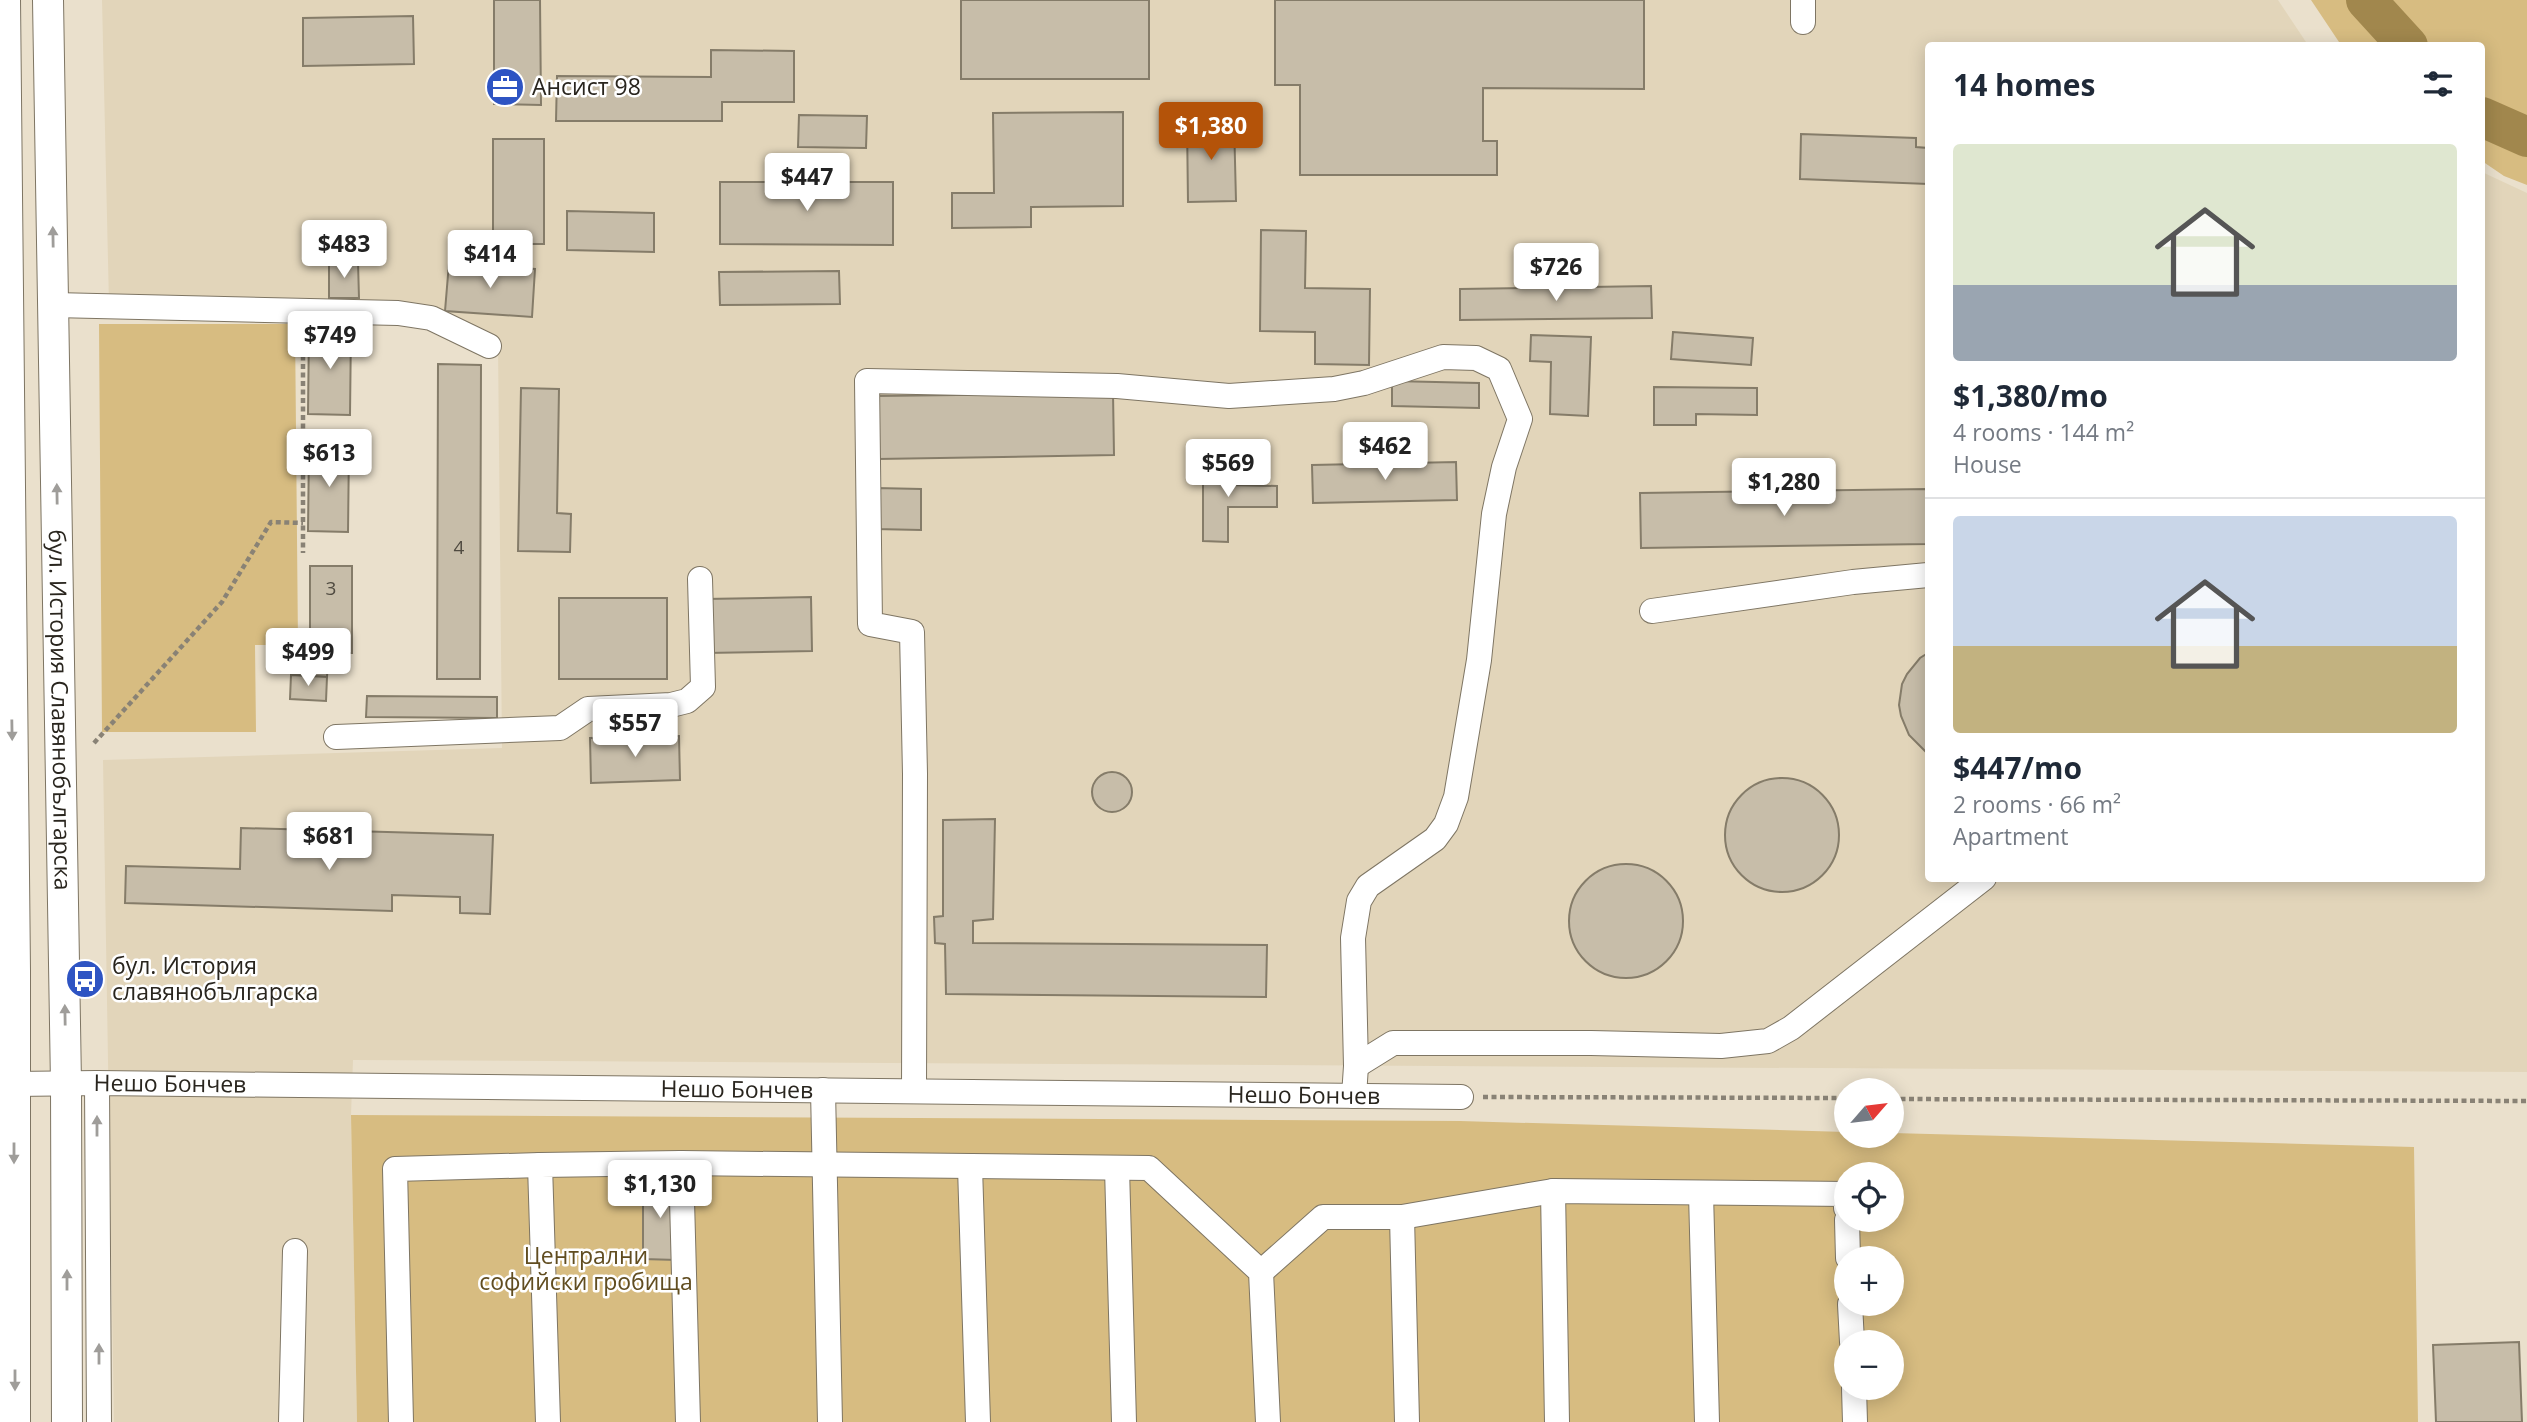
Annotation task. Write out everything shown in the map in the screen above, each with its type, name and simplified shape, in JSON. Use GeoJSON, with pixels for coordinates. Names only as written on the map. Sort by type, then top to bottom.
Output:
{"type":"FeatureCollection","features":[{"type":"Feature","properties":{"kind":"main road","name":"бул. История Славянобългарска"},"geometry":{"type":"LineString","coordinates":[[5,0],[15,971],[15,1422]]}},
{"type":"Feature","properties":{"kind":"main road","name":"бул. История Славянобългарска"},"geometry":{"type":"LineString","coordinates":[[48,0],[66,1084],[67,1422]]}},
{"type":"Feature","properties":{"kind":"street"},"geometry":{"type":"LineString","coordinates":[[54,305],[398,313],[431,318],[489,346]]}},
{"type":"Feature","properties":{"kind":"street"},"geometry":{"type":"LineString","coordinates":[[914,1091],[915,774],[912,632],[870,624],[867,381],[1117,386],[1230,396],[1334,388],[1364,383],[1443,357],[1476,358],[1499,369],[1520,419],[1504,467],[1494,514],[1486,609],[1456,797],[1446,824],[1435,839],[1368,886],[1359,901],[1353,938],[1356,1066],[1354,1096]]}},
{"type":"Feature","properties":{"kind":"street"},"geometry":{"type":"LineString","coordinates":[[1652,611],[1853,582],[1925,575]]}},
{"type":"Feature","properties":{"kind":"street"},"geometry":{"type":"LineString","coordinates":[[336,737],[560,728],[588,709],[671,705],[687,701],[703,687],[700,579]]}},
{"type":"Feature","properties":{"kind":"street"},"geometry":{"type":"LineString","coordinates":[[1356,1066],[1393,1042],[1721,1046],[1768,1041],[1791,1028],[1979,882]]}},
{"type":"Feature","properties":{"kind":"street"},"geometry":{"type":"LineString","coordinates":[[97,1083],[99,1422]]}},
{"type":"Feature","properties":{"kind":"street","name":"Нешо Бончев"},"geometry":{"type":"LineString","coordinates":[[14,1084],[1461,1097]]}},
{"type":"Feature","properties":{"kind":"street"},"geometry":{"type":"LineString","coordinates":[[823,1090],[830,1422]]}},
{"type":"Feature","properties":{"kind":"street"},"geometry":{"type":"LineString","coordinates":[[681,1163],[688,1422]]}},
{"type":"Feature","properties":{"kind":"street"},"geometry":{"type":"LineString","coordinates":[[401,1422],[395,1169],[681,1163],[1149,1168],[1261,1272],[1268,1422]]}},
{"type":"Feature","properties":{"kind":"street"},"geometry":{"type":"LineString","coordinates":[[540,1165],[548,1422]]}},
{"type":"Feature","properties":{"kind":"street"},"geometry":{"type":"LineString","coordinates":[[970,1167],[978,1422]]}},
{"type":"Feature","properties":{"kind":"street"},"geometry":{"type":"LineString","coordinates":[[1117,1168],[1124,1422]]}},
{"type":"Feature","properties":{"kind":"street"},"geometry":{"type":"LineString","coordinates":[[1261,1272],[1323,1217],[1402,1217],[1553,1191],[1834,1194]]}},
{"type":"Feature","properties":{"kind":"street"},"geometry":{"type":"LineString","coordinates":[[1553,1191],[1558,1422]]}},
{"type":"Feature","properties":{"kind":"street"},"geometry":{"type":"LineString","coordinates":[[1701,1193],[1707,1422]]}},
{"type":"Feature","properties":{"kind":"street"},"geometry":{"type":"LineString","coordinates":[[1402,1217],[1407,1422]]}},
{"type":"Feature","properties":{"kind":"street"},"geometry":{"type":"LineString","coordinates":[[291,1422],[295,1251]]}},
{"type":"Feature","properties":{"kind":"street"},"geometry":{"type":"LineString","coordinates":[[1854,1400],[1855,1422]]}},
{"type":"Feature","properties":{"kind":"path"},"geometry":{"type":"LineString","coordinates":[[303,312],[303,553]]}},
{"type":"Feature","properties":{"kind":"path"},"geometry":{"type":"LineString","coordinates":[[93,743],[222,603],[271,522],[303,523]]}},
{"type":"Feature","properties":{"kind":"path"},"geometry":{"type":"LineString","coordinates":[[1461,1097],[1834,1098]]}},
{"type":"Feature","properties":{"kind":"path"},"geometry":{"type":"LineString","coordinates":[[1904,1098],[2527,1101]]}},
{"type":"Feature","properties":{"kind":"shaded area"},"geometry":{"type":"Polygon","coordinates":[[[102,0],[2278,0],[2306,42],[1925,42],[1925,882],[2485,882],[2485,173],[2527,193],[2527,1072],[353,1060],[351,1115],[357,1422],[114,1422],[103,760],[502,748],[498,345],[421,311],[109,304],[102,0]]]}},
{"type":"Feature","properties":{"kind":"green space"},"geometry":{"type":"Polygon","coordinates":[[[2311,0],[2527,0],[2527,185],[2504,176],[2485,163],[2485,42],[2339,42],[2311,0]]]}},
{"type":"Feature","properties":{"kind":"green space"},"geometry":{"type":"Polygon","coordinates":[[[99,324],[295,324],[298,645],[255,645],[256,732],[102,732],[99,324]]]}},
{"type":"Feature","properties":{"kind":"green space","name":"Централни софийски гробища"},"geometry":{"type":"Polygon","coordinates":[[[351,1115],[1460,1121],[1834,1132],[1834,1148],[1904,1148],[1904,1133],[2414,1147],[2418,1422],[357,1422],[351,1115]]]}},
{"type":"Feature","properties":{"kind":"building"},"geometry":{"type":"Polygon","coordinates":[[[494,0],[540,0],[541,105],[494,104],[494,0]]]}},
{"type":"Feature","properties":{"kind":"building"},"geometry":{"type":"Polygon","coordinates":[[[961,0],[1149,0],[1149,79],[961,79],[961,0]]]}},
{"type":"Feature","properties":{"kind":"building"},"geometry":{"type":"Polygon","coordinates":[[[1275,0],[1644,0],[1644,89],[1483,88],[1483,141],[1497,141],[1497,175],[1300,175],[1300,85],[1275,85],[1275,0]]]}},
{"type":"Feature","properties":{"kind":"building"},"geometry":{"type":"Polygon","coordinates":[[[413,16],[414,64],[303,66],[303,18],[413,16]]]}},
{"type":"Feature","properties":{"kind":"building"},"geometry":{"type":"Polygon","coordinates":[[[711,50],[794,51],[794,102],[722,102],[722,121],[556,121],[557,76],[711,77],[711,50]]]}},
{"type":"Feature","properties":{"kind":"building"},"geometry":{"type":"Polygon","coordinates":[[[1123,112],[1123,206],[1031,207],[1031,227],[952,228],[952,193],[994,193],[993,113],[1123,112]]]}},
{"type":"Feature","properties":{"kind":"building"},"geometry":{"type":"Polygon","coordinates":[[[799,115],[867,116],[866,148],[798,147],[799,115]]]}},
{"type":"Feature","properties":{"kind":"building"},"geometry":{"type":"Polygon","coordinates":[[[1234,121],[1236,201],[1188,202],[1187,122],[1234,121]]]}},
{"type":"Feature","properties":{"kind":"building"},"geometry":{"type":"Polygon","coordinates":[[[1801,134],[1916,138],[1916,147],[1925,148],[1925,184],[1800,179],[1801,134]]]}},
{"type":"Feature","properties":{"kind":"building"},"geometry":{"type":"Polygon","coordinates":[[[493,139],[544,139],[544,244],[493,244],[493,139]]]}},
{"type":"Feature","properties":{"kind":"building"},"geometry":{"type":"Polygon","coordinates":[[[720,182],[893,182],[893,245],[720,244],[720,182]]]}},
{"type":"Feature","properties":{"kind":"building"},"geometry":{"type":"Polygon","coordinates":[[[567,211],[654,213],[654,252],[567,250],[567,211]]]}},
{"type":"Feature","properties":{"kind":"building"},"geometry":{"type":"Polygon","coordinates":[[[1261,230],[1306,231],[1305,288],[1370,289],[1369,365],[1315,364],[1315,332],[1260,331],[1261,230]]]}},
{"type":"Feature","properties":{"kind":"building"},"geometry":{"type":"Polygon","coordinates":[[[329,262],[358,262],[359,298],[329,298],[329,262]]]}},
{"type":"Feature","properties":{"kind":"building"},"geometry":{"type":"Polygon","coordinates":[[[449,263],[535,269],[532,317],[445,311],[449,263]]]}},
{"type":"Feature","properties":{"kind":"building"},"geometry":{"type":"Polygon","coordinates":[[[839,271],[840,304],[720,305],[719,272],[839,271]]]}},
{"type":"Feature","properties":{"kind":"building"},"geometry":{"type":"Polygon","coordinates":[[[1651,286],[1652,318],[1460,320],[1460,289],[1651,286]]]}},
{"type":"Feature","properties":{"kind":"building"},"geometry":{"type":"Polygon","coordinates":[[[309,328],[351,328],[350,415],[308,414],[309,328]]]}},
{"type":"Feature","properties":{"kind":"building"},"geometry":{"type":"Polygon","coordinates":[[[1673,332],[1753,338],[1751,365],[1671,359],[1673,332]]]}},
{"type":"Feature","properties":{"kind":"building"},"geometry":{"type":"Polygon","coordinates":[[[1531,335],[1591,337],[1588,416],[1550,414],[1551,362],[1530,361],[1531,335]]]}},
{"type":"Feature","properties":{"kind":"building"},"geometry":{"type":"Polygon","coordinates":[[[438,364],[481,365],[480,679],[437,679],[438,364]]]}},
{"type":"Feature","properties":{"kind":"building"},"geometry":{"type":"Polygon","coordinates":[[[1392,381],[1479,383],[1479,408],[1392,406],[1392,381]]]}},
{"type":"Feature","properties":{"kind":"building"},"geometry":{"type":"Polygon","coordinates":[[[1654,387],[1757,388],[1757,415],[1696,414],[1696,425],[1654,425],[1654,387]]]}},
{"type":"Feature","properties":{"kind":"building"},"geometry":{"type":"Polygon","coordinates":[[[521,388],[559,389],[557,513],[571,514],[570,552],[518,551],[521,388]]]}},
{"type":"Feature","properties":{"kind":"building"},"geometry":{"type":"Polygon","coordinates":[[[1113,393],[1114,455],[878,459],[877,396],[1113,393]]]}},
{"type":"Feature","properties":{"kind":"building"},"geometry":{"type":"Polygon","coordinates":[[[309,447],[349,447],[348,532],[308,531],[309,447]]]}},
{"type":"Feature","properties":{"kind":"building"},"geometry":{"type":"Polygon","coordinates":[[[1203,459],[1228,459],[1228,485],[1277,486],[1277,507],[1228,507],[1228,542],[1203,541],[1203,459]]]}},
{"type":"Feature","properties":{"kind":"building"},"geometry":{"type":"Polygon","coordinates":[[[1456,462],[1457,500],[1313,503],[1312,465],[1456,462]]]}},
{"type":"Feature","properties":{"kind":"building"},"geometry":{"type":"Polygon","coordinates":[[[876,488],[921,489],[921,530],[875,529],[876,488]]]}},
{"type":"Feature","properties":{"kind":"building"},"geometry":{"type":"Polygon","coordinates":[[[1925,489],[1925,544],[1641,548],[1640,493],[1925,489]]]}},
{"type":"Feature","properties":{"kind":"building"},"geometry":{"type":"Polygon","coordinates":[[[310,566],[352,566],[352,653],[310,653],[310,566]]]}},
{"type":"Feature","properties":{"kind":"building"},"geometry":{"type":"Polygon","coordinates":[[[811,597],[812,651],[706,653],[705,599],[811,597]]]}},
{"type":"Feature","properties":{"kind":"building"},"geometry":{"type":"Polygon","coordinates":[[[559,598],[667,598],[667,679],[559,679],[559,598]]]}},
{"type":"Feature","properties":{"kind":"building"},"geometry":{"type":"Polygon","coordinates":[[[1925,655],[1925,751],[1909,735],[1899,705],[1902,684],[1925,655]]]}},
{"type":"Feature","properties":{"kind":"building"},"geometry":{"type":"Polygon","coordinates":[[[292,658],[328,660],[327,677],[291,675],[292,658]]]}},
{"type":"Feature","properties":{"kind":"building"},"geometry":{"type":"Polygon","coordinates":[[[291,675],[327,677],[326,701],[290,699],[291,675]]]}},
{"type":"Feature","properties":{"kind":"building"},"geometry":{"type":"Polygon","coordinates":[[[367,696],[497,697],[497,718],[366,717],[367,696]]]}},
{"type":"Feature","properties":{"kind":"building"},"geometry":{"type":"Polygon","coordinates":[[[679,736],[680,780],[591,783],[590,738],[679,736]]]}},
{"type":"Feature","properties":{"kind":"building"},"geometry":{"type":"Polygon","coordinates":[[[1112,772],[1126,778],[1132,792],[1126,806],[1112,812],[1098,806],[1092,792],[1098,778],[1112,772]]]}},
{"type":"Feature","properties":{"kind":"building"},"geometry":{"type":"Polygon","coordinates":[[[1782,778],[1804,782],[1823,794],[1835,813],[1839,835],[1835,857],[1823,876],[1804,888],[1782,892],[1760,888],[1741,876],[1729,857],[1725,835],[1729,813],[1741,794],[1760,782],[1782,778]]]}},
{"type":"Feature","properties":{"kind":"building"},"geometry":{"type":"Polygon","coordinates":[[[995,819],[993,919],[973,921],[973,943],[1267,945],[1266,997],[946,994],[945,944],[935,943],[934,917],[943,916],[943,820],[995,819]]]}},
{"type":"Feature","properties":{"kind":"building"},"geometry":{"type":"Polygon","coordinates":[[[241,828],[493,835],[490,914],[460,913],[460,897],[392,895],[392,911],[125,903],[126,866],[240,869],[241,828]]]}},
{"type":"Feature","properties":{"kind":"building"},"geometry":{"type":"Polygon","coordinates":[[[1626,864],[1648,868],[1667,880],[1679,899],[1683,921],[1679,943],[1667,962],[1648,974],[1626,978],[1604,974],[1585,962],[1573,943],[1569,921],[1573,899],[1585,880],[1604,868],[1626,864]]]}},
{"type":"Feature","properties":{"kind":"building"},"geometry":{"type":"Polygon","coordinates":[[[643,1180],[677,1180],[677,1260],[643,1259],[643,1180]]]}},
{"type":"Feature","properties":{"kind":"building"},"geometry":{"type":"Polygon","coordinates":[[[2519,1342],[2522,1422],[2436,1422],[2433,1345],[2519,1342]]]}},
{"type":"Feature","properties":{"kind":"waterway"},"geometry":{"type":"LineString","coordinates":[[2366,0],[2404,42]]}},
{"type":"Feature","properties":{"kind":"waterway"},"geometry":{"type":"LineString","coordinates":[[2485,118],[2527,137]]}},
{"type":"Feature","properties":{"kind":"place","name":"Ансист 98"},"geometry":{"type":"Point","coordinates":[505,87]}},
{"type":"Feature","properties":{"kind":"place","name":"бул. История славянобългарска"},"geometry":{"type":"Point","coordinates":[85,979]}}]}
